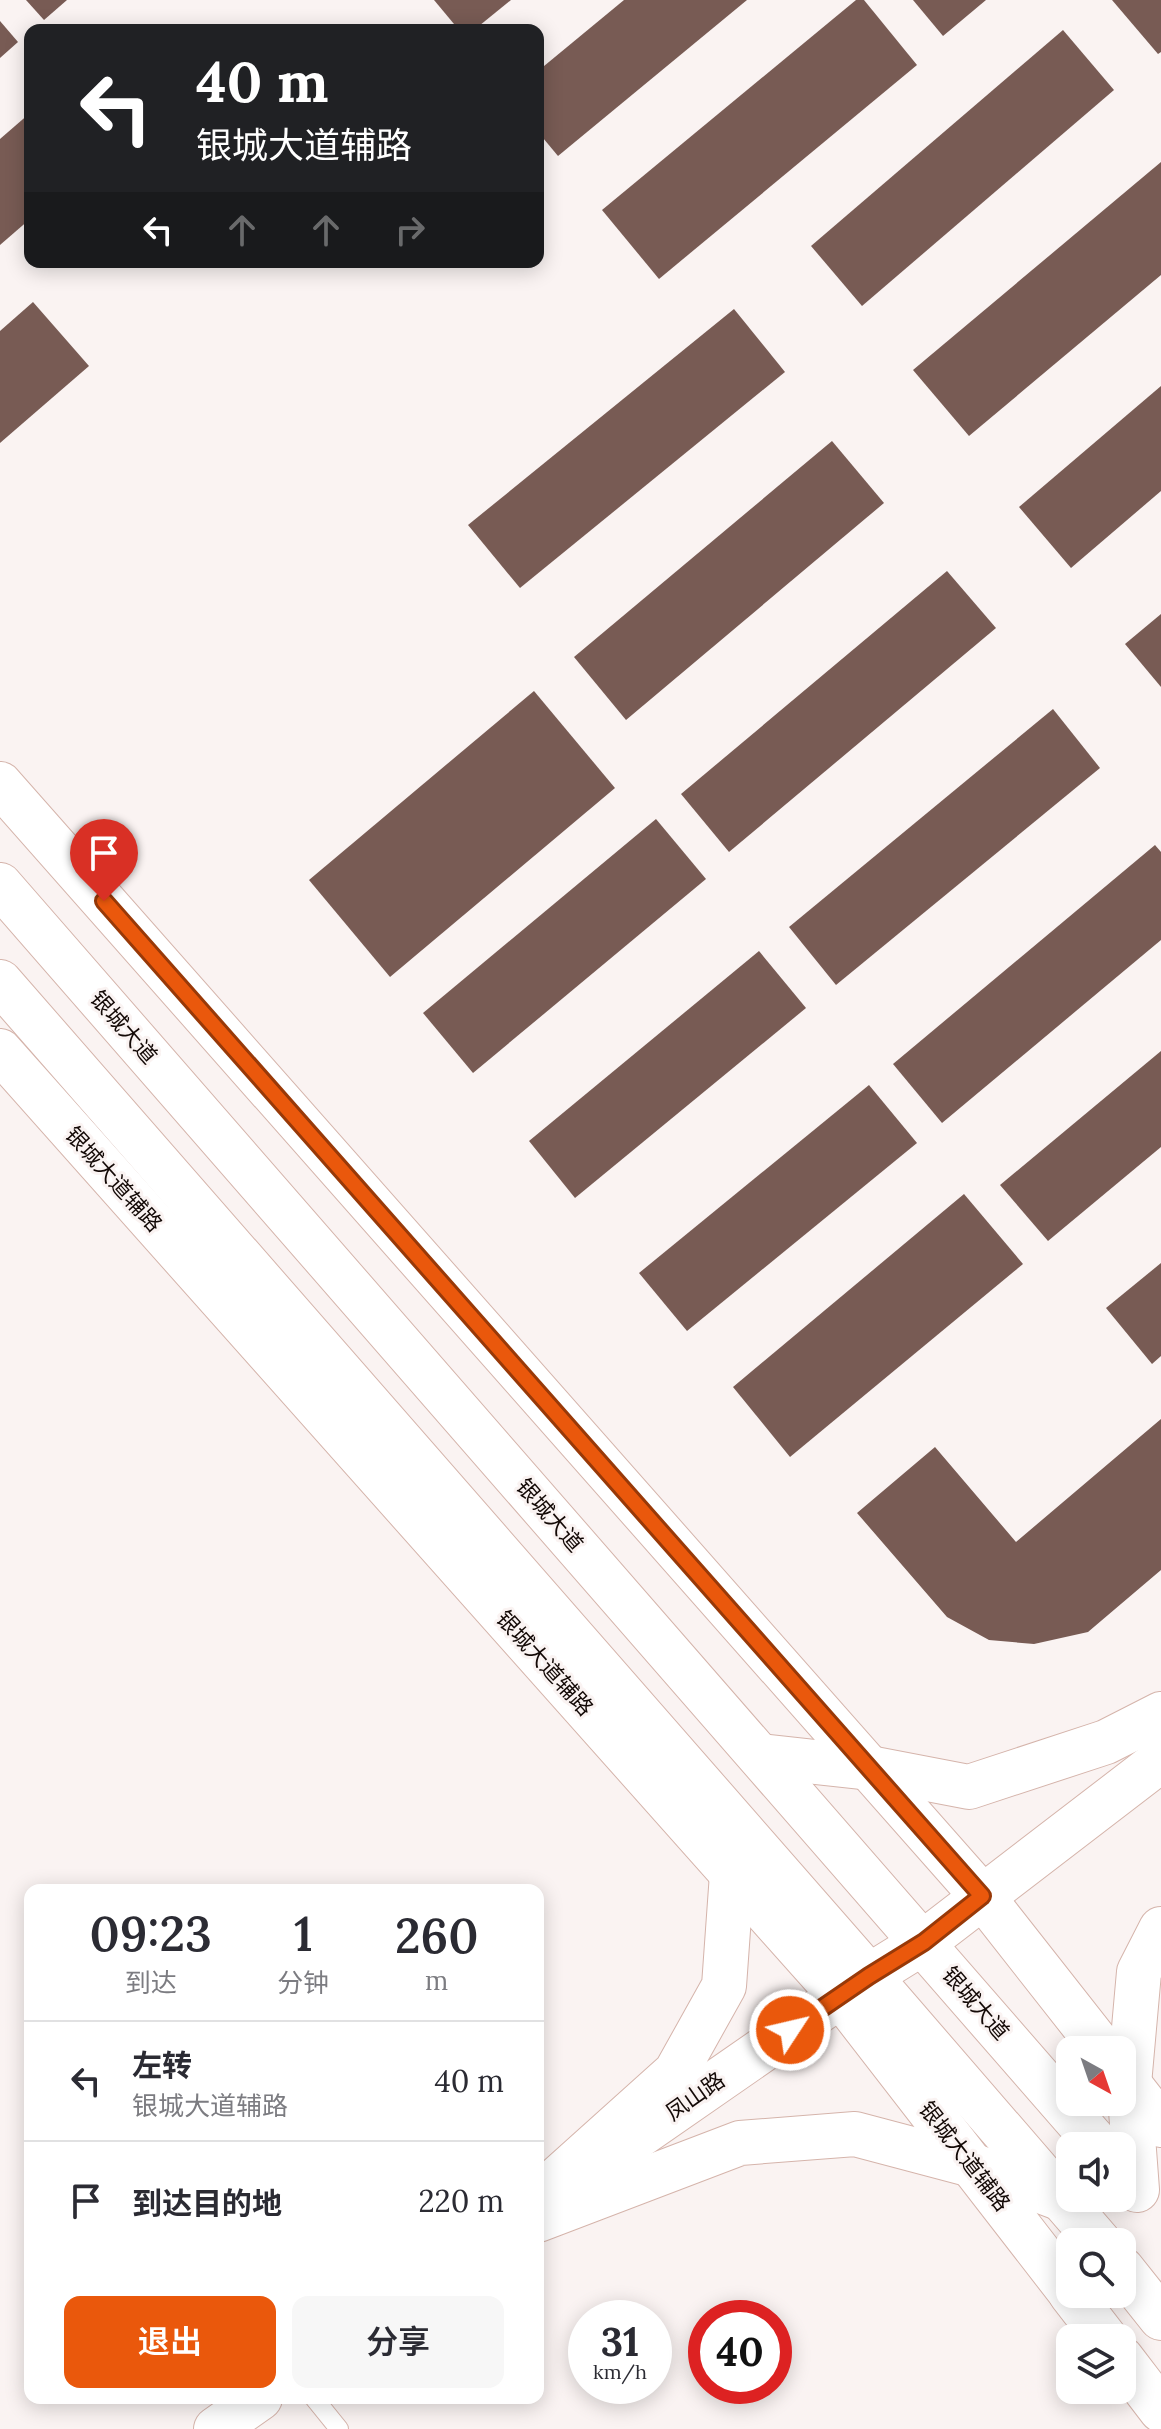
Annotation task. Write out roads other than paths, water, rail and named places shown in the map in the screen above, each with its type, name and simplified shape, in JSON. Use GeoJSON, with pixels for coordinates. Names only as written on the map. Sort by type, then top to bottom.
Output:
{"type":"FeatureCollection","features":[{"type":"Feature","properties":{"kind":"main road"},"geometry":{"type":"LineString","coordinates":[[0,784],[982,1896],[1092,2036]]}},
{"type":"Feature","properties":{"kind":"main road","name":"银城大道"},"geometry":{"type":"LineString","coordinates":[[0,885],[1087,2132]]}},
{"type":"Feature","properties":{"kind":"main road"},"geometry":{"type":"LineString","coordinates":[[0,982],[716,1801],[854,1985],[1056,2193]]}},
{"type":"Feature","properties":{"kind":"main road","name":"银城大道辅路"},"geometry":{"type":"LineString","coordinates":[[0,1051],[732,1874],[854,1985],[972,2165],[1056,2274]]}},
{"type":"Feature","properties":{"kind":"main road"},"geometry":{"type":"LineString","coordinates":[[761,1756],[870,1768],[969,1787],[1106,1742],[1161,1714]]}},
{"type":"Feature","properties":{"kind":"main road","name":"凤山路"},"geometry":{"type":"LineString","coordinates":[[544,2202],[854,1985],[924,1942],[1161,1760]]}},
{"type":"Feature","properties":{"kind":"main road"},"geometry":{"type":"LineString","coordinates":[[544,2191],[676,2072],[724,1986],[732,1874],[716,1801]]}},
{"type":"Feature","properties":{"kind":"main road"},"geometry":{"type":"LineString","coordinates":[[1131,2036],[1139,1972],[1161,1929]]}},
{"type":"Feature","properties":{"kind":"main road"},"geometry":{"type":"LineString","coordinates":[[1136,2092],[1161,2125]]}},
{"type":"Feature","properties":{"kind":"main road"},"geometry":{"type":"LineString","coordinates":[[1131,2116],[1140,2193]]}},
{"type":"Feature","properties":{"kind":"main road"},"geometry":{"type":"LineString","coordinates":[[544,2218],[740,2143],[855,2134],[972,2165],[1056,2197]]}},
{"type":"Feature","properties":{"kind":"main road"},"geometry":{"type":"LineString","coordinates":[[1073,2212],[1087,2228]]}},
{"type":"Feature","properties":{"kind":"main road"},"geometry":{"type":"LineString","coordinates":[[1136,2287],[1161,2318]]}},
{"type":"Feature","properties":{"kind":"main road","name":"银城大道辅路"},"geometry":{"type":"LineString","coordinates":[[1082,2308],[1094,2324]]}},
{"type":"Feature","properties":{"kind":"main road"},"geometry":{"type":"LineString","coordinates":[[1136,2377],[1161,2410]]}},
{"type":"Feature","properties":{"kind":"main road"},"geometry":{"type":"LineString","coordinates":[[216,2429],[251,2404]]}},
{"type":"Feature","properties":{"kind":"lane"},"geometry":{"type":"LineString","coordinates":[[319,2404],[339,2429]]}}]}
